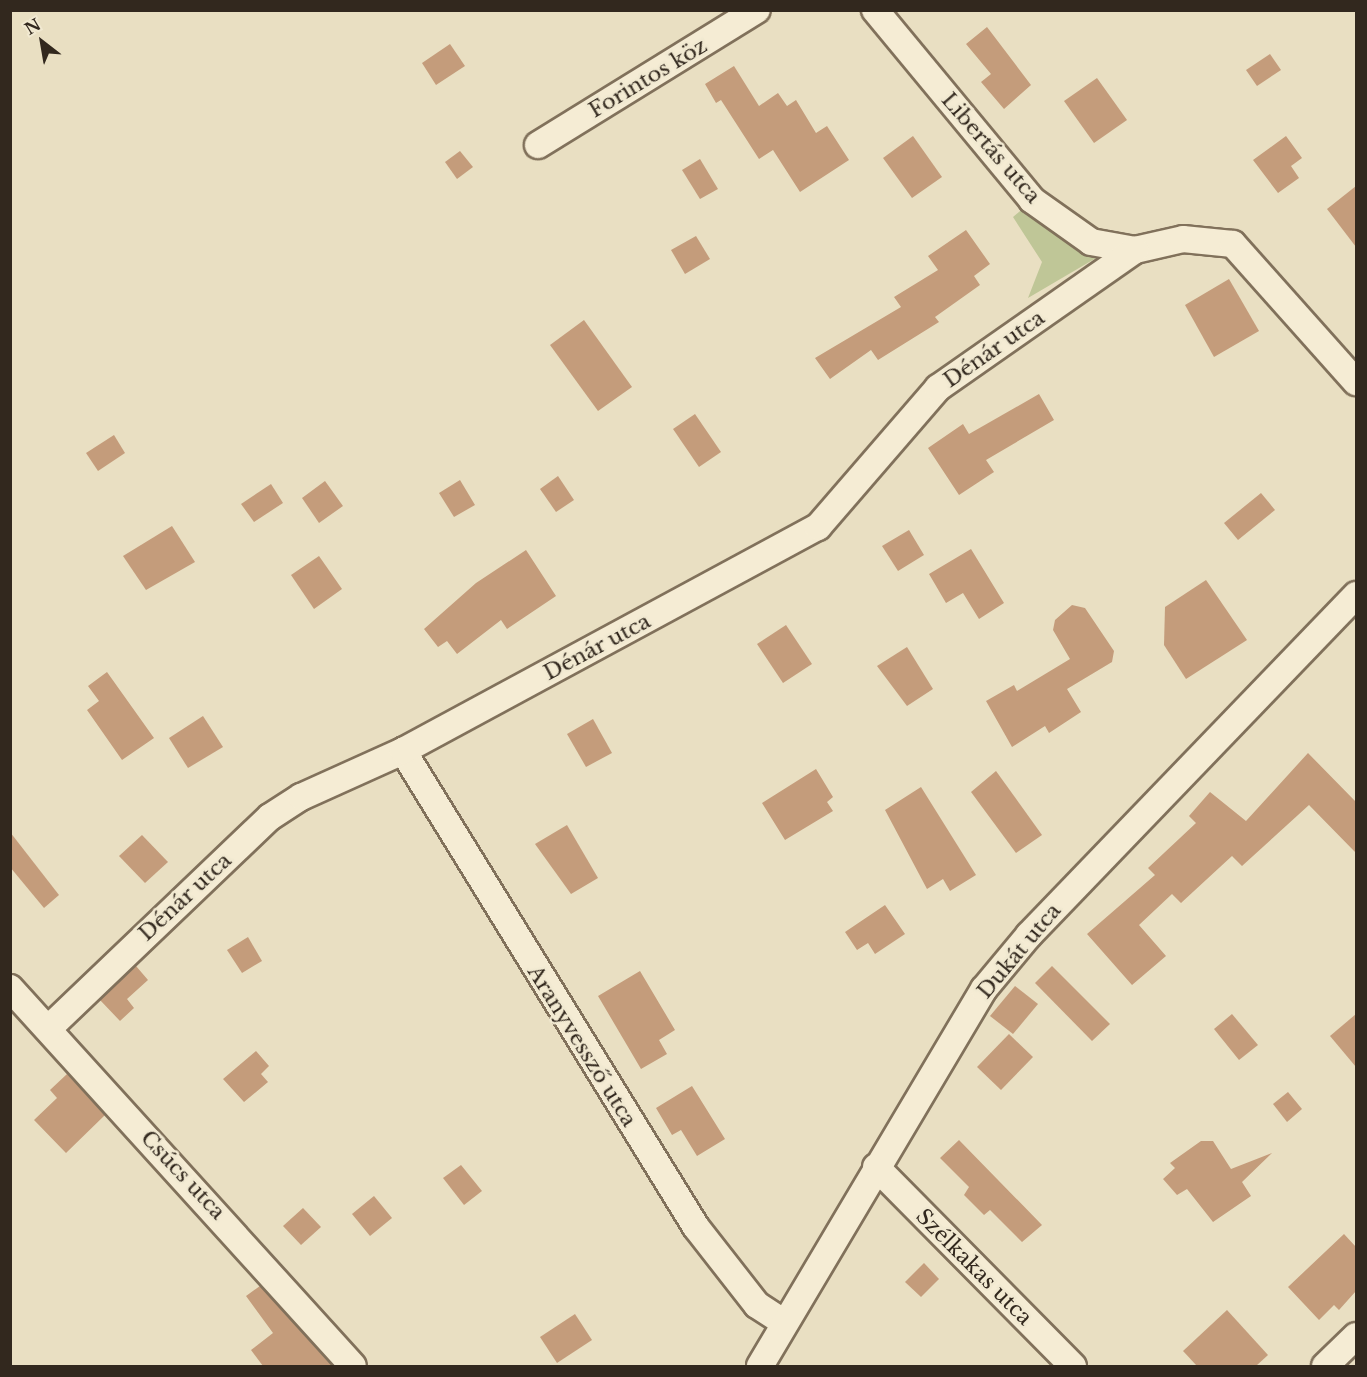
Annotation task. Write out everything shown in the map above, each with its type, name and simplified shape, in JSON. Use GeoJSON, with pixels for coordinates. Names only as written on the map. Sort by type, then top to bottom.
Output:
{"type":"FeatureCollection","features":[{"type":"Feature","properties":{"kind":"street","name":"Forintos köz"},"geometry":{"type":"LineString","coordinates":[[538,145],[757,10]]}},
{"type":"Feature","properties":{"kind":"street","name":"Libertás utca"},"geometry":{"type":"LineString","coordinates":[[875,10],[1032,200],[1091,242],[1135,250],[1183,239],[1233,244],[1356,382]]}},
{"type":"Feature","properties":{"kind":"street","name":"Dénár utca"},"geometry":{"type":"LineString","coordinates":[[48,1029],[270,817],[301,797],[403,751],[818,527],[938,388],[1135,250]]}},
{"type":"Feature","properties":{"kind":"street","name":"Dukát utca"},"geometry":{"type":"LineString","coordinates":[[760,1366],[783,1322],[984,989],[1029,935],[1356,595]]}},
{"type":"Feature","properties":{"kind":"street","name":"Aranyvessző utca"},"geometry":{"type":"LineString","coordinates":[[403,751],[696,1227],[757,1305],[783,1322]]}},
{"type":"Feature","properties":{"kind":"street","name":"Csúcs utca"},"geometry":{"type":"LineString","coordinates":[[10,988],[352,1366]]}},
{"type":"Feature","properties":{"kind":"street","name":"Szélkakas utca"},"geometry":{"type":"LineString","coordinates":[[876,1167],[1072,1366]]}},
{"type":"Feature","properties":{"kind":"street"},"geometry":{"type":"LineString","coordinates":[[1325,1366],[1356,1336]]}},
{"type":"Feature","properties":{"kind":"green space"},"geometry":{"type":"Polygon","coordinates":[[[1026,206],[1108,251],[1028,298],[1042,262],[1013,217],[1026,206]]]}},
{"type":"Feature","properties":{"kind":"building"},"geometry":{"type":"Polygon","coordinates":[[[987,27],[1031,85],[1004,109],[981,82],[991,74],[966,44],[987,27]]]}},
{"type":"Feature","properties":{"kind":"building"},"geometry":{"type":"Polygon","coordinates":[[[450,44],[465,66],[436,85],[422,63],[450,44]]]}},
{"type":"Feature","properties":{"kind":"building"},"geometry":{"type":"Polygon","coordinates":[[[1270,54],[1281,70],[1257,86],[1246,70],[1270,54]]]}},
{"type":"Feature","properties":{"kind":"building"},"geometry":{"type":"Polygon","coordinates":[[[734,66],[759,106],[778,93],[787,106],[796,100],[816,133],[827,126],[849,160],[800,192],[773,150],[759,159],[721,100],[716,103],[705,84],[734,66]]]}},
{"type":"Feature","properties":{"kind":"building"},"geometry":{"type":"Polygon","coordinates":[[[1097,78],[1127,120],[1094,143],[1064,101],[1097,78]]]}},
{"type":"Feature","properties":{"kind":"building"},"geometry":{"type":"Polygon","coordinates":[[[913,136],[942,177],[912,198],[883,158],[913,136]]]}},
{"type":"Feature","properties":{"kind":"building"},"geometry":{"type":"Polygon","coordinates":[[[1286,136],[1302,158],[1291,166],[1299,178],[1278,193],[1253,160],[1286,136]]]}},
{"type":"Feature","properties":{"kind":"building"},"geometry":{"type":"Polygon","coordinates":[[[460,151],[473,167],[457,179],[445,162],[460,151]]]}},
{"type":"Feature","properties":{"kind":"building"},"geometry":{"type":"Polygon","coordinates":[[[700,159],[718,189],[700,199],[682,170],[700,159]]]}},
{"type":"Feature","properties":{"kind":"building"},"geometry":{"type":"Polygon","coordinates":[[[1356,186],[1356,247],[1327,209],[1356,186]]]}},
{"type":"Feature","properties":{"kind":"building"},"geometry":{"type":"Polygon","coordinates":[[[966,230],[990,264],[974,276],[980,285],[935,317],[939,322],[878,360],[871,350],[830,379],[815,358],[901,307],[894,297],[938,270],[928,256],[966,230]]]}},
{"type":"Feature","properties":{"kind":"building"},"geometry":{"type":"Polygon","coordinates":[[[696,236],[710,259],[685,274],[671,250],[696,236]]]}},
{"type":"Feature","properties":{"kind":"building"},"geometry":{"type":"Polygon","coordinates":[[[1229,279],[1259,331],[1214,357],[1185,305],[1229,279]]]}},
{"type":"Feature","properties":{"kind":"building"},"geometry":{"type":"Polygon","coordinates":[[[584,320],[632,387],[598,411],[550,345],[584,320]]]}},
{"type":"Feature","properties":{"kind":"building"},"geometry":{"type":"Polygon","coordinates":[[[1039,394],[1054,420],[986,460],[994,472],[959,495],[928,448],[963,424],[969,434],[1039,394]]]}},
{"type":"Feature","properties":{"kind":"building"},"geometry":{"type":"Polygon","coordinates":[[[695,414],[721,452],[699,467],[673,429],[695,414]]]}},
{"type":"Feature","properties":{"kind":"building"},"geometry":{"type":"Polygon","coordinates":[[[114,435],[125,453],[98,471],[86,453],[114,435]]]}},
{"type":"Feature","properties":{"kind":"building"},"geometry":{"type":"Polygon","coordinates":[[[558,476],[574,500],[556,512],[540,489],[558,476]]]}},
{"type":"Feature","properties":{"kind":"building"},"geometry":{"type":"Polygon","coordinates":[[[460,480],[475,505],[454,517],[439,493],[460,480]]]}},
{"type":"Feature","properties":{"kind":"building"},"geometry":{"type":"Polygon","coordinates":[[[325,481],[343,506],[319,523],[302,498],[325,481]]]}},
{"type":"Feature","properties":{"kind":"building"},"geometry":{"type":"Polygon","coordinates":[[[271,484],[283,503],[254,522],[241,504],[271,484]]]}},
{"type":"Feature","properties":{"kind":"building"},"geometry":{"type":"Polygon","coordinates":[[[1261,493],[1275,510],[1238,540],[1224,523],[1261,493]]]}},
{"type":"Feature","properties":{"kind":"building"},"geometry":{"type":"Polygon","coordinates":[[[172,526],[195,562],[146,590],[123,556],[172,526]]]}},
{"type":"Feature","properties":{"kind":"building"},"geometry":{"type":"Polygon","coordinates":[[[909,530],[924,555],[898,571],[882,546],[909,530]]]}},
{"type":"Feature","properties":{"kind":"building"},"geometry":{"type":"Polygon","coordinates":[[[971,549],[1004,603],[979,619],[963,593],[946,603],[929,574],[971,549]]]}},
{"type":"Feature","properties":{"kind":"building"},"geometry":{"type":"Polygon","coordinates":[[[526,550],[556,596],[507,629],[501,620],[457,654],[447,641],[438,647],[424,629],[476,583],[526,550]]]}},
{"type":"Feature","properties":{"kind":"building"},"geometry":{"type":"Polygon","coordinates":[[[319,556],[342,589],[314,609],[291,575],[319,556]]]}},
{"type":"Feature","properties":{"kind":"building"},"geometry":{"type":"Polygon","coordinates":[[[1206,580],[1247,640],[1186,679],[1164,645],[1165,607],[1206,580]]]}},
{"type":"Feature","properties":{"kind":"building"},"geometry":{"type":"Polygon","coordinates":[[[1072,605],[1085,608],[1114,651],[1112,662],[1067,689],[1081,712],[1049,733],[1045,726],[1012,747],[986,701],[1014,685],[1017,691],[1070,659],[1053,630],[1055,620],[1072,605]]]}},
{"type":"Feature","properties":{"kind":"building"},"geometry":{"type":"Polygon","coordinates":[[[786,625],[812,664],[783,683],[757,644],[786,625]]]}},
{"type":"Feature","properties":{"kind":"building"},"geometry":{"type":"Polygon","coordinates":[[[907,647],[933,689],[907,706],[877,666],[907,647]]]}},
{"type":"Feature","properties":{"kind":"building"},"geometry":{"type":"Polygon","coordinates":[[[107,672],[154,738],[122,760],[87,710],[99,701],[88,686],[107,672]]]}},
{"type":"Feature","properties":{"kind":"building"},"geometry":{"type":"Polygon","coordinates":[[[203,716],[223,747],[188,768],[169,738],[203,716]]]}},
{"type":"Feature","properties":{"kind":"building"},"geometry":{"type":"Polygon","coordinates":[[[593,719],[612,753],[586,767],[567,734],[593,719]]]}},
{"type":"Feature","properties":{"kind":"building"},"geometry":{"type":"Polygon","coordinates":[[[1308,753],[1356,802],[1356,853],[1309,805],[1242,866],[1232,856],[1181,903],[1172,894],[1139,925],[1166,956],[1132,985],[1087,934],[1155,875],[1148,868],[1196,823],[1189,816],[1210,792],[1246,821],[1308,753]]]}},
{"type":"Feature","properties":{"kind":"building"},"geometry":{"type":"Polygon","coordinates":[[[816,769],[833,797],[827,802],[833,811],[785,840],[762,803],[816,769]]]}},
{"type":"Feature","properties":{"kind":"building"},"geometry":{"type":"Polygon","coordinates":[[[996,771],[1042,835],[1016,853],[971,792],[996,771]]]}},
{"type":"Feature","properties":{"kind":"building"},"geometry":{"type":"Polygon","coordinates":[[[921,787],[976,875],[950,891],[943,879],[927,889],[885,810],[921,787]]]}},
{"type":"Feature","properties":{"kind":"building"},"geometry":{"type":"Polygon","coordinates":[[[567,825],[598,878],[571,894],[535,844],[567,825]]]}},
{"type":"Feature","properties":{"kind":"building"},"geometry":{"type":"Polygon","coordinates":[[[10,832],[59,895],[44,908],[10,867],[10,832]]]}},
{"type":"Feature","properties":{"kind":"building"},"geometry":{"type":"Polygon","coordinates":[[[142,835],[168,862],[145,883],[119,856],[142,835]]]}},
{"type":"Feature","properties":{"kind":"building"},"geometry":{"type":"Polygon","coordinates":[[[885,905],[905,934],[875,954],[868,943],[857,950],[845,932],[885,905]]]}},
{"type":"Feature","properties":{"kind":"building"},"geometry":{"type":"Polygon","coordinates":[[[248,937],[262,961],[242,973],[227,950],[248,937]]]}},
{"type":"Feature","properties":{"kind":"building"},"geometry":{"type":"Polygon","coordinates":[[[136,966],[148,980],[127,999],[134,1008],[120,1021],[100,1000],[136,966]]]}},
{"type":"Feature","properties":{"kind":"building"},"geometry":{"type":"Polygon","coordinates":[[[1052,966],[1110,1024],[1092,1041],[1035,983],[1052,966]]]}},
{"type":"Feature","properties":{"kind":"building"},"geometry":{"type":"Polygon","coordinates":[[[640,971],[675,1030],[659,1040],[667,1054],[641,1069],[598,996],[640,971]]]}},
{"type":"Feature","properties":{"kind":"building"},"geometry":{"type":"Polygon","coordinates":[[[1015,986],[1038,1004],[1013,1034],[990,1016],[1015,986]]]}},
{"type":"Feature","properties":{"kind":"building"},"geometry":{"type":"Polygon","coordinates":[[[1232,1014],[1258,1045],[1239,1060],[1214,1029],[1232,1014]]]}},
{"type":"Feature","properties":{"kind":"building"},"geometry":{"type":"Polygon","coordinates":[[[1356,1014],[1356,1067],[1330,1036],[1356,1014]]]}},
{"type":"Feature","properties":{"kind":"building"},"geometry":{"type":"Polygon","coordinates":[[[1009,1034],[1033,1057],[1001,1090],[977,1067],[1009,1034]]]}},
{"type":"Feature","properties":{"kind":"building"},"geometry":{"type":"Polygon","coordinates":[[[256,1051],[269,1066],[261,1074],[268,1082],[244,1102],[223,1079],[256,1051]]]}},
{"type":"Feature","properties":{"kind":"building"},"geometry":{"type":"Polygon","coordinates":[[[67,1074],[105,1115],[66,1153],[34,1120],[57,1098],[50,1090],[67,1074]]]}},
{"type":"Feature","properties":{"kind":"building"},"geometry":{"type":"Polygon","coordinates":[[[692,1086],[725,1139],[697,1156],[681,1130],[672,1135],[656,1108],[692,1086]]]}},
{"type":"Feature","properties":{"kind":"building"},"geometry":{"type":"Polygon","coordinates":[[[1288,1092],[1302,1109],[1287,1122],[1273,1104],[1288,1092]]]}},
{"type":"Feature","properties":{"kind":"building"},"geometry":{"type":"Polygon","coordinates":[[[959,1140],[1042,1225],[1022,1242],[990,1210],[984,1215],[964,1195],[969,1187],[940,1158],[959,1140]]]}},
{"type":"Feature","properties":{"kind":"building"},"geometry":{"type":"Polygon","coordinates":[[[1201,1141],[1213,1141],[1231,1169],[1272,1153],[1242,1182],[1251,1196],[1213,1222],[1187,1189],[1177,1195],[1163,1179],[1175,1168],[1170,1163],[1201,1141]]]}},
{"type":"Feature","properties":{"kind":"building"},"geometry":{"type":"Polygon","coordinates":[[[461,1165],[482,1191],[464,1205],[443,1178],[461,1165]]]}},
{"type":"Feature","properties":{"kind":"building"},"geometry":{"type":"Polygon","coordinates":[[[374,1196],[392,1218],[370,1236],[352,1214],[374,1196]]]}},
{"type":"Feature","properties":{"kind":"building"},"geometry":{"type":"Polygon","coordinates":[[[303,1208],[321,1227],[301,1245],[283,1226],[303,1208]]]}},
{"type":"Feature","properties":{"kind":"building"},"geometry":{"type":"Polygon","coordinates":[[[1344,1234],[1356,1247],[1356,1291],[1339,1310],[1334,1305],[1319,1320],[1288,1287],[1344,1234]]]}},
{"type":"Feature","properties":{"kind":"building"},"geometry":{"type":"Polygon","coordinates":[[[924,1263],[939,1279],[921,1297],[905,1282],[924,1263]]]}},
{"type":"Feature","properties":{"kind":"building"},"geometry":{"type":"Polygon","coordinates":[[[260,1286],[333,1366],[263,1366],[251,1350],[273,1333],[246,1296],[260,1286]]]}},
{"type":"Feature","properties":{"kind":"building"},"geometry":{"type":"Polygon","coordinates":[[[1227,1310],[1268,1355],[1256,1366],[1197,1366],[1183,1351],[1227,1310]]]}},
{"type":"Feature","properties":{"kind":"building"},"geometry":{"type":"Polygon","coordinates":[[[575,1314],[592,1340],[557,1363],[540,1337],[575,1314]]]}}]}
